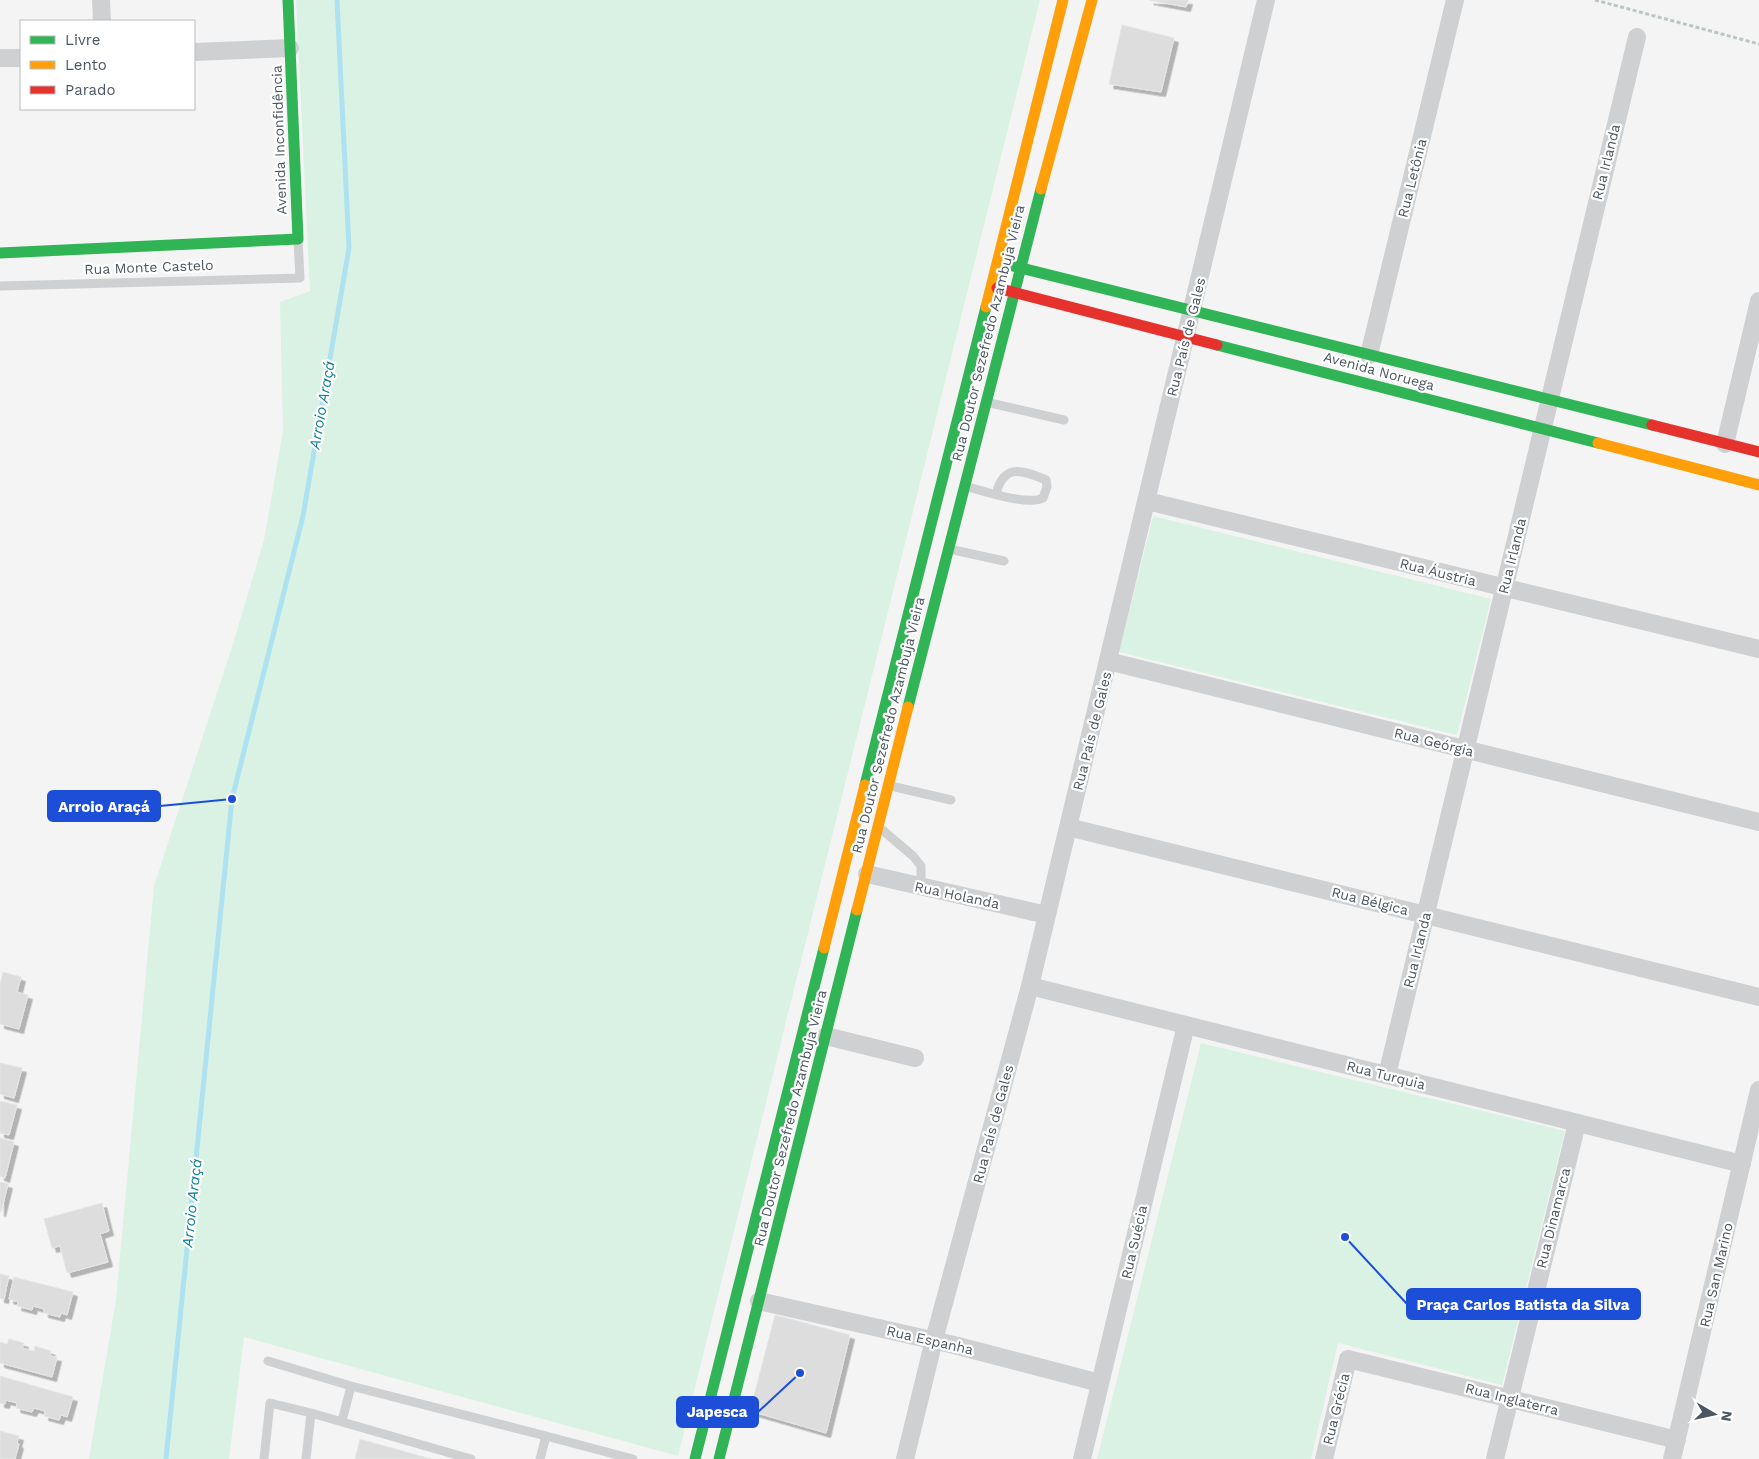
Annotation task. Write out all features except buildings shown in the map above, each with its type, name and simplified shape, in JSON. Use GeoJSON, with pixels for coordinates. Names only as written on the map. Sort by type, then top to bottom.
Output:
{"type":"FeatureCollection","features":[{"type":"Feature","properties":{"kind":"main road","name":"Avenida Inconfidência"},"geometry":{"type":"LineString","coordinates":[[288,0],[298,239]]}},
{"type":"Feature","properties":{"kind":"main road","name":"Rua Doutor Sezefredo Azambuja Vieira"},"geometry":{"type":"LineString","coordinates":[[695,1459],[992,287],[1062,0]]}},
{"type":"Feature","properties":{"kind":"main road","name":"Rua Doutor Sezefredo Azambuja Vieira"},"geometry":{"type":"LineString","coordinates":[[719,1459],[1019,268],[1092,0]]}},
{"type":"Feature","properties":{"kind":"main road","name":"Rua Monte Castelo"},"geometry":{"type":"LineString","coordinates":[[0,253],[298,239]]}},
{"type":"Feature","properties":{"kind":"main road","name":"Avenida Noruega"},"geometry":{"type":"LineString","coordinates":[[998,262],[1759,452]]}},
{"type":"Feature","properties":{"kind":"main road","name":"Avenida Noruega"},"geometry":{"type":"LineString","coordinates":[[992,287],[1759,485]]}},
{"type":"Feature","properties":{"kind":"street"},"geometry":{"type":"LineString","coordinates":[[101,0],[102,20]]}},
{"type":"Feature","properties":{"kind":"street","name":"Rua País de Gales"},"geometry":{"type":"LineString","coordinates":[[904,1459],[934,1340],[1030,986],[1266,0]]}},
{"type":"Feature","properties":{"kind":"street","name":"Rua Letônia"},"geometry":{"type":"LineString","coordinates":[[1369,355],[1455,0]]}},
{"type":"Feature","properties":{"kind":"street","name":"Rua Irlanda"},"geometry":{"type":"LineString","coordinates":[[1387,1075],[1637,37]]}},
{"type":"Feature","properties":{"kind":"street"},"geometry":{"type":"LineString","coordinates":[[195,52],[290,48]]}},
{"type":"Feature","properties":{"kind":"street"},"geometry":{"type":"LineString","coordinates":[[0,58],[20,58]]}},
{"type":"Feature","properties":{"kind":"street"},"geometry":{"type":"LineString","coordinates":[[1725,444],[1759,301]]}},
{"type":"Feature","properties":{"kind":"street","name":"Rua Áustria"},"geometry":{"type":"LineString","coordinates":[[1147,501],[1759,650]]}},
{"type":"Feature","properties":{"kind":"street","name":"Rua Geórgia"},"geometry":{"type":"LineString","coordinates":[[1108,661],[1759,822]]}},
{"type":"Feature","properties":{"kind":"street","name":"Rua Bélgica"},"geometry":{"type":"LineString","coordinates":[[1068,827],[1759,997]]}},
{"type":"Feature","properties":{"kind":"street","name":"Rua Holanda"},"geometry":{"type":"LineString","coordinates":[[866,874],[1047,915]]}},
{"type":"Feature","properties":{"kind":"street","name":"Rua Turquia"},"geometry":{"type":"LineString","coordinates":[[1030,986],[1742,1164]]}},
{"type":"Feature","properties":{"kind":"street","name":"Rua Suécia"},"geometry":{"type":"LineString","coordinates":[[1082,1459],[1186,1025]]}},
{"type":"Feature","properties":{"kind":"street"},"geometry":{"type":"LineString","coordinates":[[826,1036],[915,1058]]}},
{"type":"Feature","properties":{"kind":"street","name":"Rua San Marino"},"geometry":{"type":"LineString","coordinates":[[1672,1459],[1759,1090]]}},
{"type":"Feature","properties":{"kind":"street","name":"Rua Dinamarca"},"geometry":{"type":"LineString","coordinates":[[1495,1459],[1577,1122]]}},
{"type":"Feature","properties":{"kind":"street","name":"Rua Espanha"},"geometry":{"type":"LineString","coordinates":[[759,1301],[934,1340],[1100,1383]]}},
{"type":"Feature","properties":{"kind":"street","name":"Rua Inglaterra"},"geometry":{"type":"LineString","coordinates":[[1348,1359],[1677,1440]]}},
{"type":"Feature","properties":{"kind":"street","name":"Rua Grécia"},"geometry":{"type":"LineString","coordinates":[[1324,1459],[1348,1359]]}},
{"type":"Feature","properties":{"kind":"lane","name":"Avenida Inconfidência"},"geometry":{"type":"LineString","coordinates":[[298,239],[300,278]]}},
{"type":"Feature","properties":{"kind":"lane","name":"Rua Monte Castelo"},"geometry":{"type":"LineString","coordinates":[[0,286],[300,278]]}},
{"type":"Feature","properties":{"kind":"lane"},"geometry":{"type":"LineString","coordinates":[[985,402],[1064,420]]}},
{"type":"Feature","properties":{"kind":"lane"},"geometry":{"type":"LineString","coordinates":[[964,486],[996,494],[1036,502],[1044,498],[1048,487],[1046,480],[1039,477],[1006,472],[1000,479],[996,494]]}},
{"type":"Feature","properties":{"kind":"lane"},"geometry":{"type":"LineString","coordinates":[[948,549],[1004,561]]}},
{"type":"Feature","properties":{"kind":"lane"},"geometry":{"type":"LineString","coordinates":[[889,785],[951,800]]}},
{"type":"Feature","properties":{"kind":"lane"},"geometry":{"type":"LineString","coordinates":[[878,827],[914,856],[921,866],[921,887]]}},
{"type":"Feature","properties":{"kind":"lane"},"geometry":{"type":"LineString","coordinates":[[268,1361],[351,1386],[633,1459]]}},
{"type":"Feature","properties":{"kind":"lane"},"geometry":{"type":"LineString","coordinates":[[342,1421],[351,1386]]}},
{"type":"Feature","properties":{"kind":"lane"},"geometry":{"type":"LineString","coordinates":[[264,1459],[270,1403],[342,1421],[471,1459]]}},
{"type":"Feature","properties":{"kind":"lane"},"geometry":{"type":"LineString","coordinates":[[306,1459],[311,1413]]}},
{"type":"Feature","properties":{"kind":"lane"},"geometry":{"type":"LineString","coordinates":[[540,1459],[546,1436]]}},
{"type":"Feature","properties":{"kind":"path"},"geometry":{"type":"LineString","coordinates":[[1595,0],[1759,44]]}},
{"type":"Feature","properties":{"kind":"green space"},"geometry":{"type":"Polygon","coordinates":[[[296,0],[1040,0],[678,1456],[244,1337],[229,1459],[89,1459],[116,1300],[154,886],[233,644],[264,540],[283,431],[280,302],[310,291],[296,0]]]}},
{"type":"Feature","properties":{"kind":"green space"},"geometry":{"type":"Polygon","coordinates":[[[1153,516],[1491,599],[1457,735],[1119,652],[1153,516]]]}},
{"type":"Feature","properties":{"kind":"green space"},"geometry":{"type":"Polygon","coordinates":[[[1201,1043],[1565,1131],[1502,1385],[1338,1343],[1311,1459],[1097,1459],[1201,1043]]]}},
{"type":"Feature","properties":{"kind":"waterway","name":"Arroio Araçá"},"geometry":{"type":"LineString","coordinates":[[166,1459],[232,799],[303,516],[349,248],[337,0]]}},
{"type":"Feature","properties":{"kind":"traffic: fast"},"geometry":{"type":"LineString","coordinates":[[0,253],[298,239],[288,0]]}},
{"type":"Feature","properties":{"kind":"traffic: fast"},"geometry":{"type":"LineString","coordinates":[[908,707],[1041,189]]}},
{"type":"Feature","properties":{"kind":"traffic: fast"},"geometry":{"type":"LineString","coordinates":[[1005,264],[1652,425]]}},
{"type":"Feature","properties":{"kind":"traffic: fast"},"geometry":{"type":"LineString","coordinates":[[865,785],[986,307]]}},
{"type":"Feature","properties":{"kind":"traffic: fast"},"geometry":{"type":"LineString","coordinates":[[1217,345],[1598,443]]}},
{"type":"Feature","properties":{"kind":"traffic: fast"},"geometry":{"type":"LineString","coordinates":[[719,1459],[857,910]]}},
{"type":"Feature","properties":{"kind":"traffic: fast"},"geometry":{"type":"LineString","coordinates":[[695,1459],[824,948]]}},
{"type":"Feature","properties":{"kind":"traffic: slow"},"geometry":{"type":"LineString","coordinates":[[986,307],[1063,0]]}},
{"type":"Feature","properties":{"kind":"traffic: slow"},"geometry":{"type":"LineString","coordinates":[[1041,189],[1092,0]]}},
{"type":"Feature","properties":{"kind":"traffic: slow"},"geometry":{"type":"LineString","coordinates":[[1598,443],[1759,485]]}},
{"type":"Feature","properties":{"kind":"traffic: slow"},"geometry":{"type":"LineString","coordinates":[[857,910],[908,707]]}},
{"type":"Feature","properties":{"kind":"traffic: slow"},"geometry":{"type":"LineString","coordinates":[[824,948],[865,785]]}},
{"type":"Feature","properties":{"kind":"traffic: jam"},"geometry":{"type":"LineString","coordinates":[[997,288],[1217,345]]}},
{"type":"Feature","properties":{"kind":"traffic: jam"},"geometry":{"type":"LineString","coordinates":[[1652,425],[1759,452]]}},
{"type":"Feature","properties":{"kind":"place","name":"Arroio Araçá"},"geometry":{"type":"Point","coordinates":[232,799]}},
{"type":"Feature","properties":{"kind":"place","name":"Praça Carlos Batista da Silva"},"geometry":{"type":"Point","coordinates":[1345,1237]}},
{"type":"Feature","properties":{"kind":"place","name":"Japesca"},"geometry":{"type":"Point","coordinates":[800,1373]}}]}
